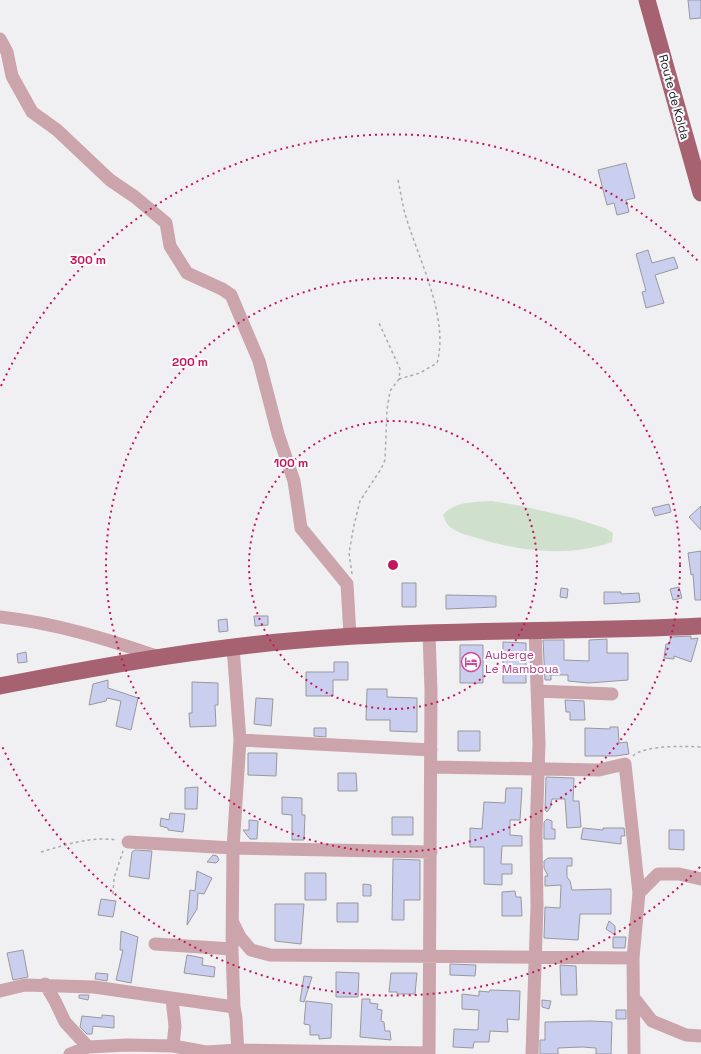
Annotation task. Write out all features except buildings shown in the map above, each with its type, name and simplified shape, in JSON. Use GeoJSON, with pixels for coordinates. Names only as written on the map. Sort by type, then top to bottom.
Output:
{"type":"FeatureCollection","features":[{"type":"Feature","properties":{"kind":"main road","name":"Route de Kolda"},"geometry":{"type":"LineString","coordinates":[[647,0],[701,193]]}},
{"type":"Feature","properties":{"kind":"main road"},"geometry":{"type":"LineString","coordinates":[[0,686],[160,658],[233,647],[350,636],[429,632],[701,626]]}},
{"type":"Feature","properties":{"kind":"street"},"geometry":{"type":"LineString","coordinates":[[0,39],[7,52],[12,76],[32,112],[57,130],[110,180],[135,197],[166,223],[170,246],[187,273],[222,289],[231,295],[259,361],[278,434],[294,481],[301,528],[346,584],[350,636]]}},
{"type":"Feature","properties":{"kind":"street"},"geometry":{"type":"LineString","coordinates":[[0,617],[61,627],[119,643],[160,658]]}},
{"type":"Feature","properties":{"kind":"street"},"geometry":{"type":"LineString","coordinates":[[532,1054],[537,906],[537,769],[539,743],[535,630]]}},
{"type":"Feature","properties":{"kind":"street"},"geometry":{"type":"LineString","coordinates":[[70,1054],[88,1047],[173,1046],[206,1052],[429,1054],[431,750],[429,632]]}},
{"type":"Feature","properties":{"kind":"street"},"geometry":{"type":"LineString","coordinates":[[233,647],[240,740],[233,848],[232,949],[234,1007],[238,1052]]}},
{"type":"Feature","properties":{"kind":"street"},"geometry":{"type":"LineString","coordinates":[[537,691],[612,694]]}},
{"type":"Feature","properties":{"kind":"street"},"geometry":{"type":"LineString","coordinates":[[240,740],[431,750]]}},
{"type":"Feature","properties":{"kind":"street"},"geometry":{"type":"LineString","coordinates":[[431,767],[599,770],[625,764],[639,893],[633,958],[634,1054]]}},
{"type":"Feature","properties":{"kind":"street"},"geometry":{"type":"LineString","coordinates":[[128,842],[233,848],[431,852]]}},
{"type":"Feature","properties":{"kind":"street"},"geometry":{"type":"LineString","coordinates":[[639,893],[658,874],[679,874],[701,879]]}},
{"type":"Feature","properties":{"kind":"street"},"geometry":{"type":"LineString","coordinates":[[233,923],[240,937],[252,950],[270,955],[633,958]]}},
{"type":"Feature","properties":{"kind":"street"},"geometry":{"type":"LineString","coordinates":[[156,944],[232,949]]}},
{"type":"Feature","properties":{"kind":"street"},"geometry":{"type":"LineString","coordinates":[[0,992],[24,985],[45,984],[94,987],[234,1007]]}},
{"type":"Feature","properties":{"kind":"street"},"geometry":{"type":"LineString","coordinates":[[45,984],[65,1022],[88,1047]]}},
{"type":"Feature","properties":{"kind":"street"},"geometry":{"type":"LineString","coordinates":[[634,998],[652,1021],[686,1035],[701,1036]]}},
{"type":"Feature","properties":{"kind":"street"},"geometry":{"type":"LineString","coordinates":[[172,999],[175,1026],[173,1046]]}},
{"type":"Feature","properties":{"kind":"path"},"geometry":{"type":"LineString","coordinates":[[398,180],[404,211],[422,258],[440,324],[440,351],[437,363],[420,373],[399,379]]}},
{"type":"Feature","properties":{"kind":"path"},"geometry":{"type":"LineString","coordinates":[[346,584],[353,572],[349,553],[360,501],[385,460],[387,410],[390,390],[399,379],[400,369],[380,322]]}},
{"type":"Feature","properties":{"kind":"path"},"geometry":{"type":"LineString","coordinates":[[625,764],[637,752],[667,747],[701,747]]}},
{"type":"Feature","properties":{"kind":"path"},"geometry":{"type":"LineString","coordinates":[[40,852],[80,841],[109,839],[128,842],[121,854],[113,894]]}},
{"type":"Feature","properties":{"kind":"green space"},"geometry":{"type":"Polygon","coordinates":[[[492,501],[522,506],[573,518],[605,528],[613,533],[612,542],[578,550],[543,551],[525,549],[490,542],[461,533],[454,530],[446,523],[443,515],[453,507],[472,502],[492,501]]]}},
{"type":"Feature","properties":{"kind":"place","name":"Auberge Le Mamboua"},"geometry":{"type":"Point","coordinates":[471,662]}}]}
